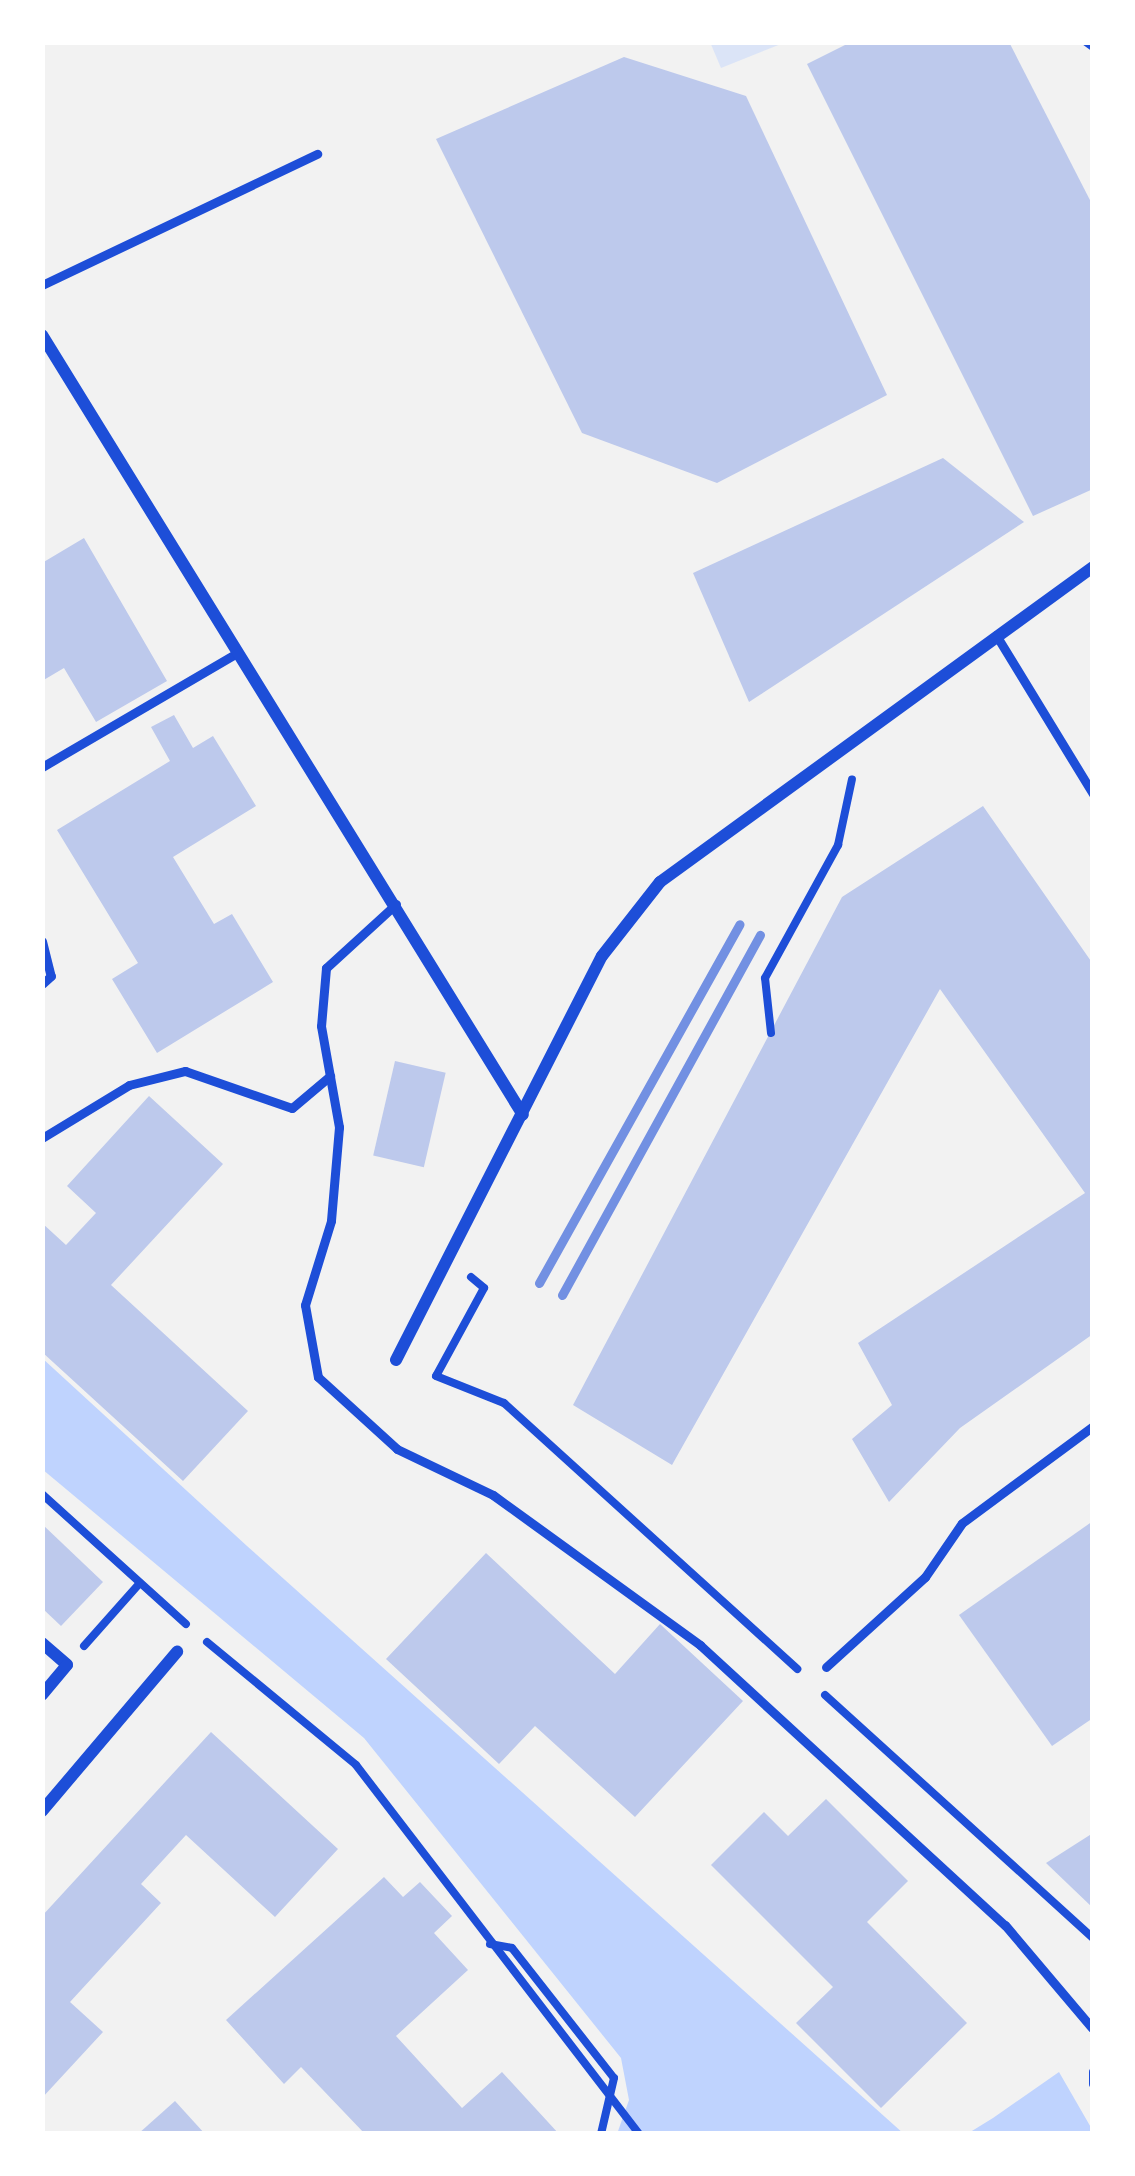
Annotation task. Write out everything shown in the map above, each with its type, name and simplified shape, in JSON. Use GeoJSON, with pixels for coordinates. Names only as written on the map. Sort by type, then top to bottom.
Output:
{"type":"FeatureCollection","features":[{"type":"Feature","properties":{"kind":"street"},"geometry":{"type":"LineString","coordinates":[[42,335],[523,1115]]}},
{"type":"Feature","properties":{"kind":"street"},"geometry":{"type":"LineString","coordinates":[[396,1360],[602,956],[660,882],[1093,567]]}},
{"type":"Feature","properties":{"kind":"street"},"geometry":{"type":"LineString","coordinates":[[42,1643],[67,1665],[42,1695]]}},
{"type":"Feature","properties":{"kind":"street"},"geometry":{"type":"LineString","coordinates":[[42,1811],[178,1652]]}},
{"type":"Feature","properties":{"kind":"lane"},"geometry":{"type":"LineString","coordinates":[[42,285],[317,154]]}},
{"type":"Feature","properties":{"kind":"lane"},"geometry":{"type":"LineString","coordinates":[[996,635],[1093,794]]}},
{"type":"Feature","properties":{"kind":"lane"},"geometry":{"type":"LineString","coordinates":[[42,767],[237,652]]}},
{"type":"Feature","properties":{"kind":"lane"},"geometry":{"type":"LineString","coordinates":[[396,904],[326,968],[330,1076],[339,1127],[331,1221],[305,1304],[318,1377],[397,1449],[493,1495],[700,1645],[1005,1925],[1092,2028]]}},
{"type":"Feature","properties":{"kind":"lane"},"geometry":{"type":"LineString","coordinates":[[42,941],[51,976],[42,984]]}},
{"type":"Feature","properties":{"kind":"lane"},"geometry":{"type":"LineString","coordinates":[[42,1138],[129,1085],[184,1071],[292,1108],[330,1076]]}},
{"type":"Feature","properties":{"kind":"lane"},"geometry":{"type":"LineString","coordinates":[[826,1667],[925,1577],[962,1522],[1093,1426]]}},
{"type":"Feature","properties":{"kind":"path"},"geometry":{"type":"LineString","coordinates":[[770,1033],[765,978],[838,845],[862,731]]}},
{"type":"Feature","properties":{"kind":"path"},"geometry":{"type":"LineString","coordinates":[[447,1257],[484,1288],[436,1376],[504,1402],[1093,1938]]}},
{"type":"Feature","properties":{"kind":"path"},"geometry":{"type":"LineString","coordinates":[[42,1494],[139,1584],[67,1665]]}},
{"type":"Feature","properties":{"kind":"path"},"geometry":{"type":"LineString","coordinates":[[238,1668],[356,1765],[488,1944],[639,2134]]}},
{"type":"Feature","properties":{"kind":"path"},"geometry":{"type":"LineString","coordinates":[[488,1944],[512,1948],[614,2078],[601,2134]]}},
{"type":"Feature","properties":{"kind":"path"},"geometry":{"type":"LineString","coordinates":[[1093,2072],[1093,2084]]}},
{"type":"Feature","properties":{"kind":"shaded area"},"geometry":{"type":"Polygon","coordinates":[[[710,42],[781,42],[781,44],[721,68],[710,42]]]}},
{"type":"Feature","properties":{"kind":"water"},"geometry":{"type":"Polygon","coordinates":[[[42,1358],[904,2134],[617,2134],[629,2100],[621,2058],[364,1738],[42,1469],[42,1358]]]}},
{"type":"Feature","properties":{"kind":"water"},"geometry":{"type":"Polygon","coordinates":[[[1059,2072],[1093,2131],[967,2134],[993,2118],[1059,2072]]]}},
{"type":"Feature","properties":{"kind":"building"},"geometry":{"type":"Polygon","coordinates":[[[851,42],[1009,42],[1093,206],[1093,489],[1033,516],[807,64],[851,42]]]}},
{"type":"Feature","properties":{"kind":"building"},"geometry":{"type":"Polygon","coordinates":[[[624,57],[746,96],[887,395],[717,483],[582,433],[436,139],[624,57]]]}},
{"type":"Feature","properties":{"kind":"building"},"geometry":{"type":"Polygon","coordinates":[[[943,458],[1024,522],[749,702],[693,573],[943,458]]]}},
{"type":"Feature","properties":{"kind":"building"},"geometry":{"type":"Polygon","coordinates":[[[84,538],[167,681],[96,722],[64,668],[42,681],[42,563],[84,538]]]}},
{"type":"Feature","properties":{"kind":"building"},"geometry":{"type":"Polygon","coordinates":[[[174,715],[193,748],[213,736],[256,806],[173,857],[214,924],[232,914],[273,982],[157,1053],[112,979],[138,963],[57,830],[170,761],[151,727],[174,715]]]}},
{"type":"Feature","properties":{"kind":"building"},"geometry":{"type":"Polygon","coordinates":[[[983,806],[1093,964],[1093,1334],[960,1428],[889,1502],[852,1439],[892,1405],[858,1343],[1085,1193],[940,989],[672,1465],[573,1405],[842,897],[983,806]]]}},
{"type":"Feature","properties":{"kind":"building"},"geometry":{"type":"Polygon","coordinates":[[[395,1061],[446,1073],[424,1167],[373,1156],[395,1061]]]}},
{"type":"Feature","properties":{"kind":"building"},"geometry":{"type":"Polygon","coordinates":[[[149,1096],[223,1164],[111,1285],[248,1411],[183,1481],[42,1352],[42,1223],[66,1245],[96,1213],[67,1186],[149,1096]]]}},
{"type":"Feature","properties":{"kind":"building"},"geometry":{"type":"Polygon","coordinates":[[[1093,1521],[1093,1718],[1052,1746],[959,1615],[1093,1521]]]}},
{"type":"Feature","properties":{"kind":"building"},"geometry":{"type":"Polygon","coordinates":[[[42,1524],[103,1582],[61,1626],[42,1608],[42,1524]]]}},
{"type":"Feature","properties":{"kind":"building"},"geometry":{"type":"Polygon","coordinates":[[[486,1553],[615,1674],[660,1624],[743,1701],[635,1817],[535,1726],[499,1764],[386,1659],[486,1553]]]}},
{"type":"Feature","properties":{"kind":"building"},"geometry":{"type":"Polygon","coordinates":[[[211,1732],[338,1849],[275,1917],[186,1835],[141,1884],[161,1903],[70,2002],[103,2032],[42,2098],[42,1916],[211,1732]]]}},
{"type":"Feature","properties":{"kind":"building"},"geometry":{"type":"Polygon","coordinates":[[[826,1799],[908,1881],[867,1922],[967,2023],[881,2108],[796,2023],[833,1987],[711,1865],[764,1812],[788,1836],[826,1799]]]}},
{"type":"Feature","properties":{"kind":"building"},"geometry":{"type":"Polygon","coordinates":[[[1093,1833],[1093,1908],[1046,1863],[1093,1833]]]}},
{"type":"Feature","properties":{"kind":"building"},"geometry":{"type":"Polygon","coordinates":[[[384,1877],[403,1897],[420,1882],[452,1916],[434,1933],[468,1970],[396,2036],[462,2108],[502,2072],[559,2134],[365,2134],[301,2067],[284,2084],[226,2020],[384,1877]]]}},
{"type":"Feature","properties":{"kind":"building"},"geometry":{"type":"Polygon","coordinates":[[[175,2101],[205,2134],[138,2134],[175,2101]]]}},
{"type":"Feature","properties":{"kind":"railway"},"geometry":{"type":"LineString","coordinates":[[539,1283],[740,924]]}},
{"type":"Feature","properties":{"kind":"railway"},"geometry":{"type":"LineString","coordinates":[[562,1295],[760,935]]}}]}
